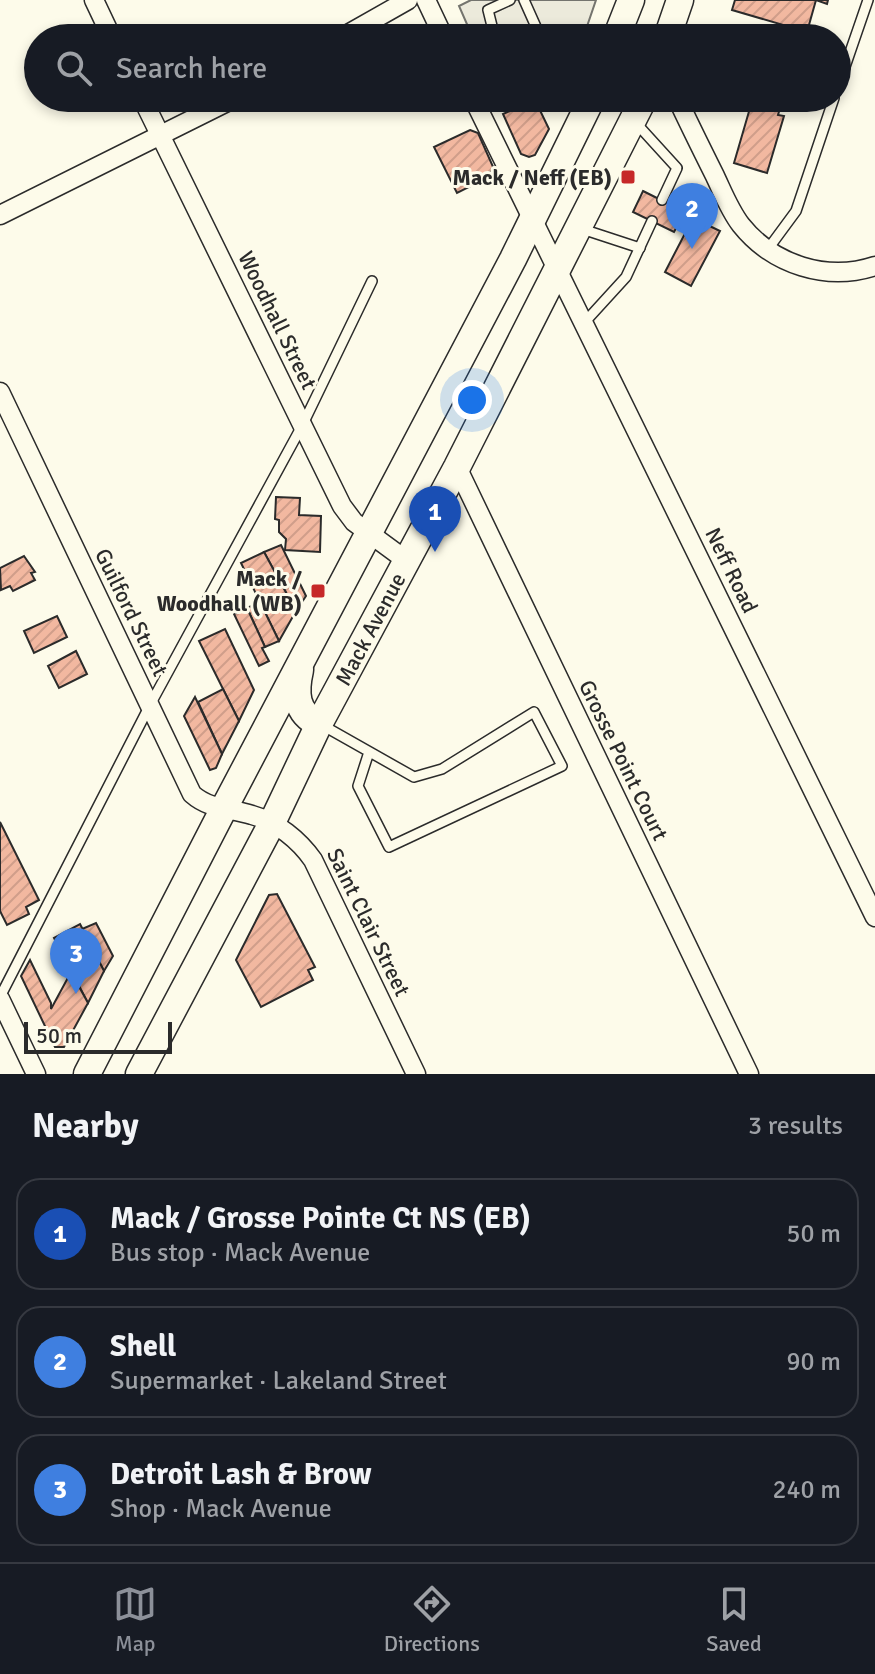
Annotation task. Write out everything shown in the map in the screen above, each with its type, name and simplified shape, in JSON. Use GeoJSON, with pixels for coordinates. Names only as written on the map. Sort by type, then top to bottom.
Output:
{"type":"FeatureCollection","features":[{"type":"Feature","properties":{"kind":"main road"},"geometry":{"type":"LineString","coordinates":[[622,24],[631,0]]}},
{"type":"Feature","properties":{"kind":"main road"},"geometry":{"type":"LineString","coordinates":[[672,24],[680,0]]}},
{"type":"Feature","properties":{"kind":"main road","name":"Mack Avenue"},"geometry":{"type":"LineString","coordinates":[[87,1074],[532,220],[584,112]]}},
{"type":"Feature","properties":{"kind":"main road","name":"Mack Avenue"},"geometry":{"type":"LineString","coordinates":[[139,1074],[262,819],[319,724],[398,555],[457,467],[637,112]]}},
{"type":"Feature","properties":{"kind":"main road"},"geometry":{"type":"LineString","coordinates":[[302,662],[297,699],[309,719],[319,724]]}},
{"type":"Feature","properties":{"kind":"street"},"geometry":{"type":"LineString","coordinates":[[94,0],[105,24]]}},
{"type":"Feature","properties":{"kind":"street"},"geometry":{"type":"LineString","coordinates":[[366,24],[408,0]]}},
{"type":"Feature","properties":{"kind":"street"},"geometry":{"type":"LineString","coordinates":[[426,0],[437,24]]}},
{"type":"Feature","properties":{"kind":"street","name":"Woodhall Street"},"geometry":{"type":"LineString","coordinates":[[149,112],[342,506],[354,522],[398,555]]}},
{"type":"Feature","properties":{"kind":"street"},"geometry":{"type":"LineString","coordinates":[[0,215],[207,112]]}},
{"type":"Feature","properties":{"kind":"street","name":"Neff Road"},"geometry":{"type":"LineString","coordinates":[[480,112],[875,917]]}},
{"type":"Feature","properties":{"kind":"street"},"geometry":{"type":"LineString","coordinates":[[684,112],[735,216],[754,239],[794,264],[815,270],[857,272],[875,266]]}},
{"type":"Feature","properties":{"kind":"street","name":"Guilford Street"},"geometry":{"type":"LineString","coordinates":[[0,392],[192,794],[223,810],[262,819]]}},
{"type":"Feature","properties":{"kind":"street","name":"Grosse Point Court"},"geometry":{"type":"LineString","coordinates":[[457,467],[749,1074]]}},
{"type":"Feature","properties":{"kind":"street","name":"Saint Clair Street"},"geometry":{"type":"LineString","coordinates":[[262,819],[302,844],[313,860],[416,1074]]}},
{"type":"Feature","properties":{"kind":"street"},"geometry":{"type":"LineString","coordinates":[[0,998],[36,1074]]}},
{"type":"Feature","properties":{"kind":"lane"},"geometry":{"type":"LineString","coordinates":[[492,24],[488,10],[510,0]]}},
{"type":"Feature","properties":{"kind":"lane"},"geometry":{"type":"LineString","coordinates":[[524,0],[535,24]]}},
{"type":"Feature","properties":{"kind":"lane"},"geometry":{"type":"LineString","coordinates":[[851,49],[868,0]]}},
{"type":"Feature","properties":{"kind":"lane"},"geometry":{"type":"LineString","coordinates":[[641,112],[677,168],[662,200]]}},
{"type":"Feature","properties":{"kind":"lane"},"geometry":{"type":"LineString","coordinates":[[768,249],[796,211],[829,112]]}},
{"type":"Feature","properties":{"kind":"lane"},"geometry":{"type":"LineString","coordinates":[[584,323],[626,277],[652,221]]}},
{"type":"Feature","properties":{"kind":"lane"},"geometry":{"type":"LineString","coordinates":[[579,228],[640,248]]}},
{"type":"Feature","properties":{"kind":"lane"},"geometry":{"type":"LineString","coordinates":[[0,998],[150,705],[303,424],[372,281]]}},
{"type":"Feature","properties":{"kind":"lane"},"geometry":{"type":"LineString","coordinates":[[319,724],[414,777],[442,769],[534,712],[562,766],[389,847],[358,786],[369,752]]}},
{"type":"Feature","properties":{"kind":"shaded area"},"geometry":{"type":"Polygon","coordinates":[[[471,0],[596,0],[588,24],[467,24],[459,6],[471,0]]]}},
{"type":"Feature","properties":{"kind":"building"},"geometry":{"type":"Polygon","coordinates":[[[735,0],[816,0],[809,24],[780,24],[732,10],[735,0]]]}},
{"type":"Feature","properties":{"kind":"building"},"geometry":{"type":"Polygon","coordinates":[[[541,112],[549,129],[535,155],[529,157],[521,154],[503,114],[541,112]]]}},
{"type":"Feature","properties":{"kind":"building"},"geometry":{"type":"Polygon","coordinates":[[[749,112],[779,112],[778,115],[784,116],[767,173],[734,163],[749,112]]]}},
{"type":"Feature","properties":{"kind":"building"},"geometry":{"type":"Polygon","coordinates":[[[470,130],[478,133],[494,169],[479,182],[457,193],[434,147],[470,130]]]}},
{"type":"Feature","properties":{"kind":"building"},"geometry":{"type":"Polygon","coordinates":[[[643,191],[685,212],[674,232],[633,212],[643,191]]]}},
{"type":"Feature","properties":{"kind":"building"},"geometry":{"type":"Polygon","coordinates":[[[693,218],[720,231],[691,286],[665,272],[693,218]]]}},
{"type":"Feature","properties":{"kind":"building"},"geometry":{"type":"Polygon","coordinates":[[[276,497],[300,498],[299,515],[321,516],[320,552],[285,550],[286,539],[279,532],[279,520],[275,519],[276,497]]]}},
{"type":"Feature","properties":{"kind":"building"},"geometry":{"type":"Polygon","coordinates":[[[281,545],[306,596],[296,611],[264,552],[281,545]]]}},
{"type":"Feature","properties":{"kind":"building"},"geometry":{"type":"Polygon","coordinates":[[[264,552],[296,611],[279,641],[241,563],[264,552]]]}},
{"type":"Feature","properties":{"kind":"building"},"geometry":{"type":"Polygon","coordinates":[[[24,556],[35,572],[31,573],[35,580],[13,591],[10,586],[1,590],[0,568],[24,556]]]}},
{"type":"Feature","properties":{"kind":"building"},"geometry":{"type":"Polygon","coordinates":[[[260,602],[279,641],[265,647],[247,608],[260,602]]]}},
{"type":"Feature","properties":{"kind":"building"},"geometry":{"type":"Polygon","coordinates":[[[247,608],[269,661],[259,666],[234,614],[247,608]]]}},
{"type":"Feature","properties":{"kind":"building"},"geometry":{"type":"Polygon","coordinates":[[[57,616],[67,637],[34,653],[24,631],[57,616]]]}},
{"type":"Feature","properties":{"kind":"building"},"geometry":{"type":"Polygon","coordinates":[[[225,629],[254,690],[239,721],[199,641],[225,629]]]}},
{"type":"Feature","properties":{"kind":"building"},"geometry":{"type":"Polygon","coordinates":[[[76,651],[87,674],[59,688],[48,666],[76,651]]]}},
{"type":"Feature","properties":{"kind":"building"},"geometry":{"type":"Polygon","coordinates":[[[223,689],[239,721],[222,754],[198,702],[223,689]]]}},
{"type":"Feature","properties":{"kind":"building"},"geometry":{"type":"Polygon","coordinates":[[[195,697],[222,754],[216,768],[210,770],[184,716],[195,697]]]}},
{"type":"Feature","properties":{"kind":"building"},"geometry":{"type":"Polygon","coordinates":[[[0,822],[39,900],[26,907],[29,914],[7,925],[0,911],[0,822]]]}},
{"type":"Feature","properties":{"kind":"building"},"geometry":{"type":"Polygon","coordinates":[[[277,894],[315,967],[308,970],[313,980],[261,1007],[236,960],[269,895],[277,894]]]}},
{"type":"Feature","properties":{"kind":"building"},"geometry":{"type":"Polygon","coordinates":[[[96,923],[113,956],[104,971],[82,929],[96,923]]]}},
{"type":"Feature","properties":{"kind":"building"},"geometry":{"type":"Polygon","coordinates":[[[80,924],[104,971],[88,1003],[54,938],[80,924]]]}},
{"type":"Feature","properties":{"kind":"building"},"geometry":{"type":"Polygon","coordinates":[[[30,960],[51,1009],[71,972],[88,1003],[64,1047],[55,1047],[21,976],[30,960]]]}},
{"type":"Feature","properties":{"kind":"place","name":"Mack / Neff (EB)"},"geometry":{"type":"Point","coordinates":[628,177]}},
{"type":"Feature","properties":{"kind":"place","name":"Shell"},"geometry":{"type":"Point","coordinates":[692,249]}},
{"type":"Feature","properties":{"kind":"place","name":"Mack / Grosse Pointe Ct NS (EB)"},"geometry":{"type":"Point","coordinates":[435,552]}},
{"type":"Feature","properties":{"kind":"place","name":"Mack / Woodhall (WB)"},"geometry":{"type":"Point","coordinates":[318,591]}},
{"type":"Feature","properties":{"kind":"place","name":"Detroit Lash & Brow"},"geometry":{"type":"Point","coordinates":[76,994]}}]}
